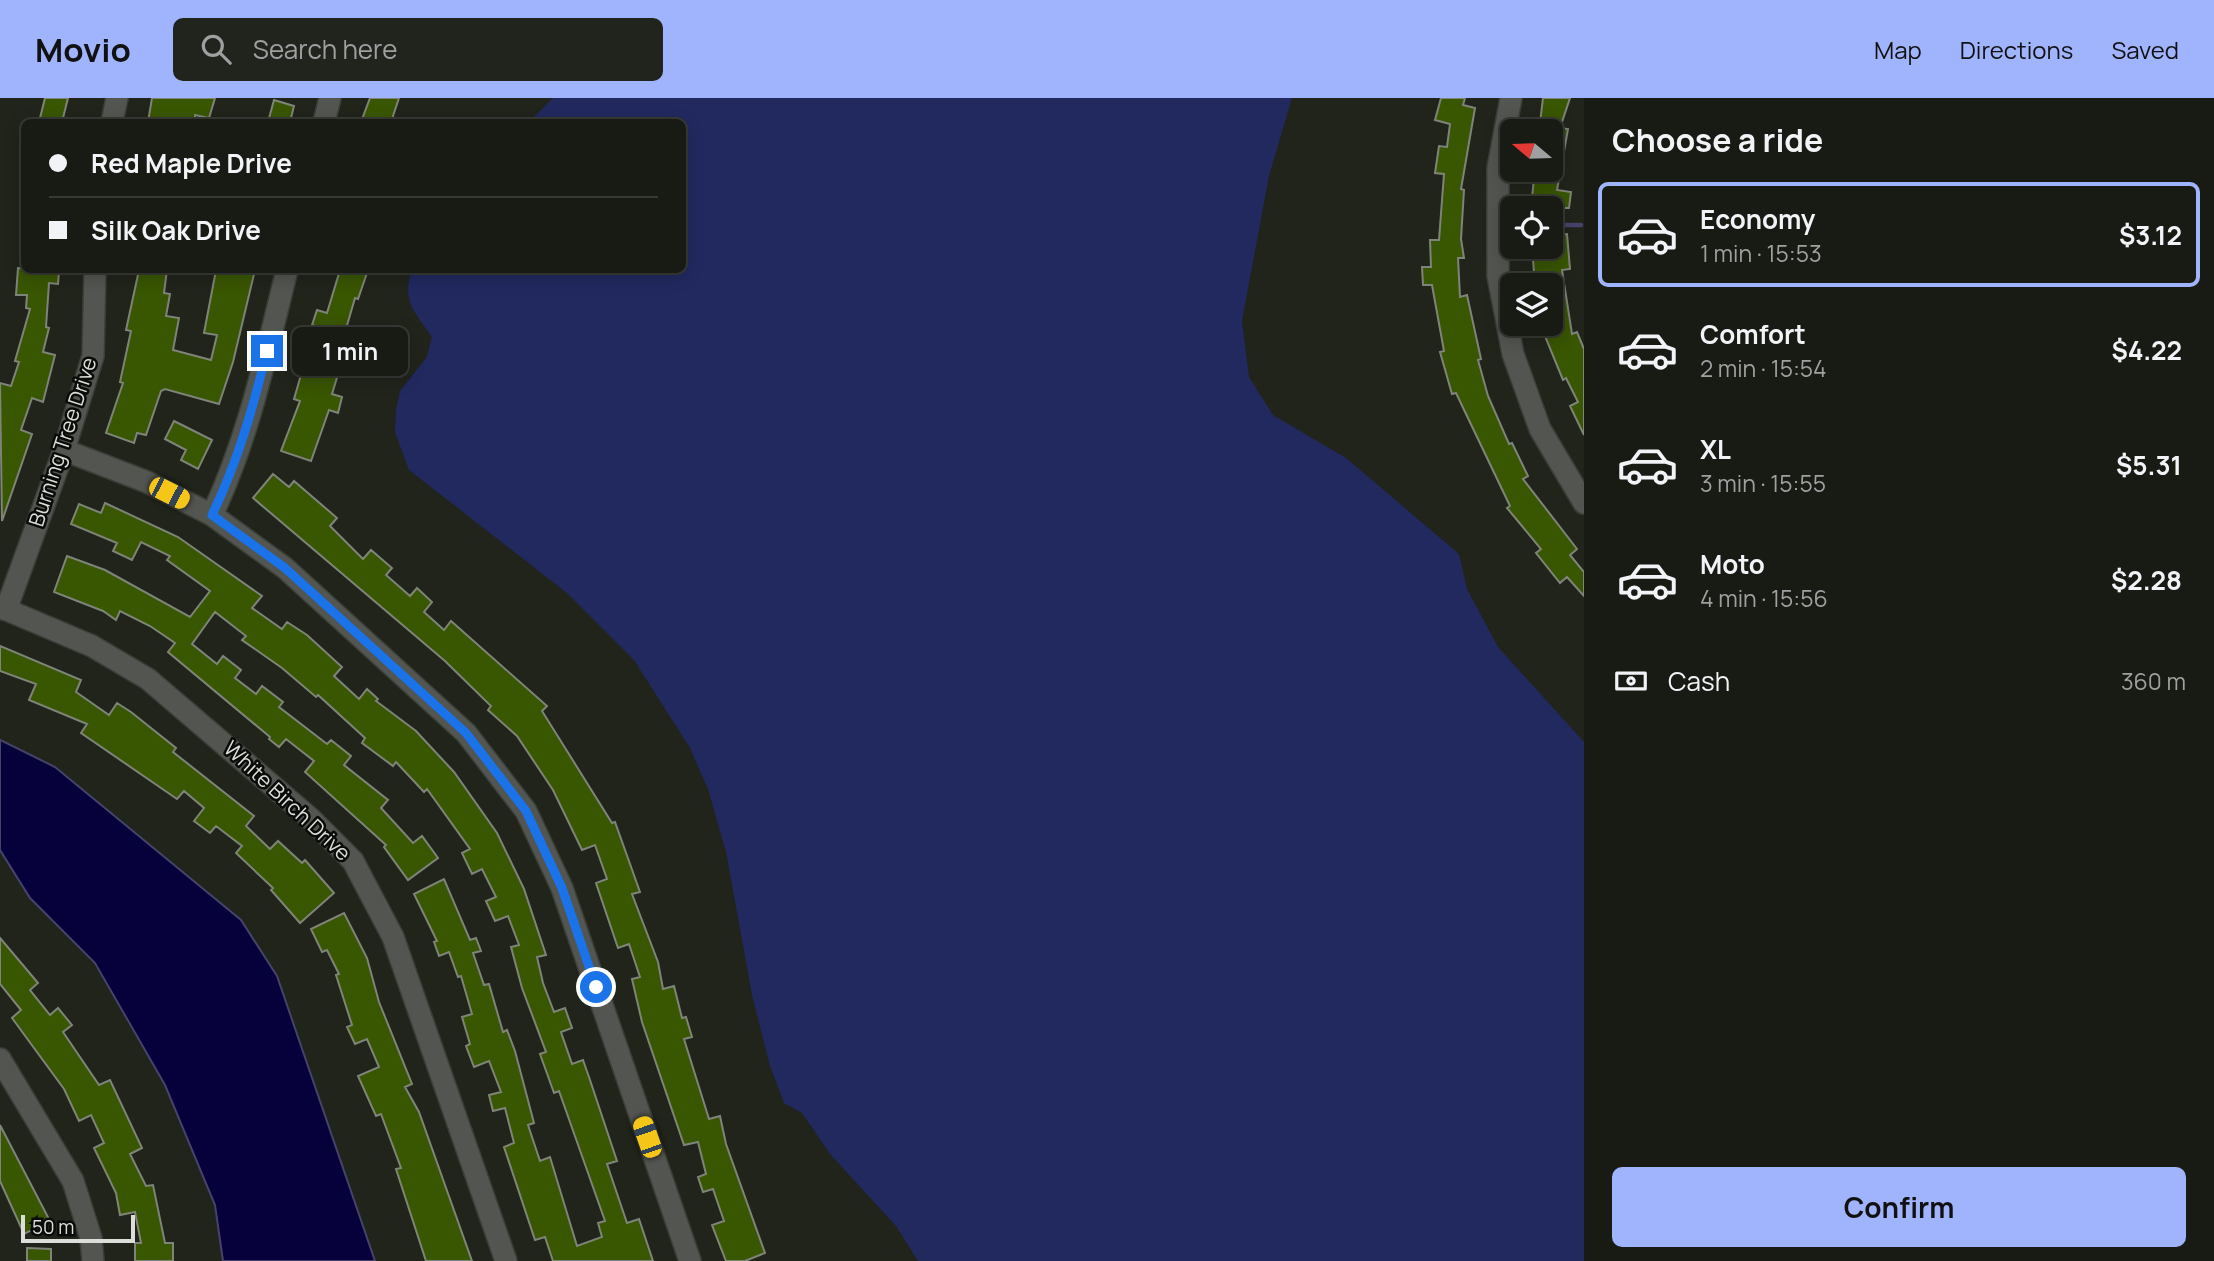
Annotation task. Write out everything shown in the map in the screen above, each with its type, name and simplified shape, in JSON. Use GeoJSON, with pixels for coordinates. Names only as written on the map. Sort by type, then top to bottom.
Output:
{"type":"FeatureCollection","features":[{"type":"Feature","properties":{"kind":"street"},"geometry":{"type":"LineString","coordinates":[[113,119],[117,98]]}},
{"type":"Feature","properties":{"kind":"street"},"geometry":{"type":"LineString","coordinates":[[325,119],[330,98]]}},
{"type":"Feature","properties":{"kind":"street"},"geometry":{"type":"LineString","coordinates":[[1511,98],[1498,168],[1498,276],[1513,354],[1541,429],[1584,503]]}},
{"type":"Feature","properties":{"kind":"street","name":"Burning Tree Drive"},"geometry":{"type":"LineString","coordinates":[[3,608],[64,450],[93,356],[95,273]]}},
{"type":"Feature","properties":{"kind":"street"},"geometry":{"type":"LineString","coordinates":[[212,515],[235,468],[247,432],[287,273]]}},
{"type":"Feature","properties":{"kind":"street"},"geometry":{"type":"LineString","coordinates":[[64,450],[147,481],[212,515],[285,568],[422,690],[466,733],[526,811],[562,888],[690,1261]]}},
{"type":"Feature","properties":{"kind":"street","name":"White Birch Drive"},"geometry":{"type":"LineString","coordinates":[[3,608],[92,646],[148,679],[300,810],[353,860],[393,937],[506,1261]]}},
{"type":"Feature","properties":{"kind":"street"},"geometry":{"type":"LineString","coordinates":[[0,1059],[73,1181],[91,1238],[93,1261]]}},
{"type":"Feature","properties":{"kind":"shaded area"},"geometry":{"type":"Polygon","coordinates":[[[553,98],[1292,98],[1269,176],[1242,321],[1249,377],[1273,415],[1346,458],[1459,554],[1467,589],[1498,647],[1584,742],[1584,1261],[918,1261],[896,1226],[830,1154],[802,1113],[784,1103],[770,1066],[752,995],[726,852],[708,789],[690,748],[634,660],[567,593],[409,470],[395,432],[400,391],[427,357],[432,337],[415,313],[409,298],[411,273],[686,273],[686,119],[532,119],[553,98]]]}},
{"type":"Feature","properties":{"kind":"shaded area"},"geometry":{"type":"Polygon","coordinates":[[[0,740],[55,767],[241,920],[277,976],[375,1261],[223,1261],[215,1205],[165,1085],[95,963],[30,898],[0,850],[0,740]]]}},
{"type":"Feature","properties":{"kind":"building"},"geometry":{"type":"Polygon","coordinates":[[[45,98],[68,98],[63,119],[40,119],[45,98]]]}},
{"type":"Feature","properties":{"kind":"building"},"geometry":{"type":"Polygon","coordinates":[[[152,98],[215,98],[209,118],[195,115],[195,119],[148,119],[152,98]]]}},
{"type":"Feature","properties":{"kind":"building"},"geometry":{"type":"Polygon","coordinates":[[[370,98],[399,98],[392,119],[362,119],[370,98]]]}},
{"type":"Feature","properties":{"kind":"building"},"geometry":{"type":"Polygon","coordinates":[[[1441,98],[1465,98],[1463,105],[1475,108],[1461,189],[1464,190],[1461,239],[1464,258],[1458,258],[1460,297],[1467,295],[1481,359],[1478,360],[1488,396],[1509,444],[1512,443],[1528,476],[1523,479],[1577,549],[1570,555],[1584,572],[1584,596],[1567,577],[1560,583],[1536,553],[1541,549],[1507,508],[1510,506],[1456,393],[1452,394],[1440,352],[1444,351],[1432,285],[1423,285],[1422,267],[1431,267],[1430,240],[1439,240],[1444,174],[1435,173],[1439,146],[1447,147],[1450,124],[1435,120],[1441,98]]]}},
{"type":"Feature","properties":{"kind":"building"},"geometry":{"type":"Polygon","coordinates":[[[1543,98],[1570,98],[1563,119],[1540,119],[1543,98]]]}},
{"type":"Feature","properties":{"kind":"building"},"geometry":{"type":"Polygon","coordinates":[[[274,100],[294,106],[291,119],[269,119],[274,100]]]}},
{"type":"Feature","properties":{"kind":"building"},"geometry":{"type":"Polygon","coordinates":[[[1563,128],[1568,129],[1563,157],[1563,128]]]}},
{"type":"Feature","properties":{"kind":"building"},"geometry":{"type":"Polygon","coordinates":[[[1534,182],[1558,182],[1557,190],[1571,192],[1569,208],[1563,208],[1563,196],[1532,196],[1534,182]]]}},
{"type":"Feature","properties":{"kind":"building"},"geometry":{"type":"Polygon","coordinates":[[[1563,234],[1567,234],[1570,269],[1562,270],[1562,273],[1534,273],[1533,259],[1563,259],[1563,234]]]}},
{"type":"Feature","properties":{"kind":"building"},"geometry":{"type":"Polygon","coordinates":[[[18,268],[21,268],[21,273],[59,273],[58,284],[49,283],[46,327],[49,328],[43,352],[55,355],[43,402],[32,398],[21,430],[32,434],[2,521],[0,383],[11,386],[19,362],[15,361],[30,309],[26,308],[27,295],[16,295],[18,268]]]}},
{"type":"Feature","properties":{"kind":"building"},"geometry":{"type":"Polygon","coordinates":[[[138,273],[167,273],[164,293],[170,294],[166,316],[179,318],[173,350],[211,360],[217,335],[204,333],[215,273],[254,273],[233,362],[219,404],[165,389],[161,391],[146,435],[137,433],[134,443],[106,433],[123,383],[120,382],[131,331],[126,330],[138,273]]]}},
{"type":"Feature","properties":{"kind":"building"},"geometry":{"type":"Polygon","coordinates":[[[339,273],[367,273],[358,299],[355,298],[334,370],[339,371],[332,394],[342,397],[338,413],[329,410],[311,461],[281,451],[300,401],[294,399],[305,361],[315,364],[325,329],[312,325],[317,310],[327,313],[339,273]]]}},
{"type":"Feature","properties":{"kind":"building"},"geometry":{"type":"Polygon","coordinates":[[[1563,276],[1572,334],[1577,332],[1584,349],[1584,435],[1570,406],[1578,402],[1566,378],[1563,380],[1545,336],[1563,336],[1563,276]]]}},
{"type":"Feature","properties":{"kind":"building"},"geometry":{"type":"Polygon","coordinates":[[[174,421],[212,440],[198,469],[181,460],[186,450],[165,439],[174,421]]]}},
{"type":"Feature","properties":{"kind":"building"},"geometry":{"type":"Polygon","coordinates":[[[273,474],[289,487],[294,481],[337,518],[330,526],[363,559],[371,550],[392,568],[386,575],[410,596],[417,588],[432,602],[424,612],[444,630],[451,621],[547,706],[542,711],[612,823],[615,822],[640,892],[632,894],[658,962],[663,989],[674,986],[682,1018],[686,1017],[692,1037],[684,1039],[709,1119],[720,1116],[726,1144],[765,1253],[745,1261],[726,1261],[712,1225],[724,1221],[713,1189],[703,1192],[698,1177],[706,1174],[698,1142],[684,1145],[642,1022],[632,979],[640,977],[629,944],[618,948],[596,883],[607,879],[595,845],[582,850],[553,790],[517,736],[488,710],[491,706],[445,661],[253,498],[273,474]]]}},
{"type":"Feature","properties":{"kind":"building"},"geometry":{"type":"Polygon","coordinates":[[[105,503],[178,537],[262,596],[252,608],[282,629],[287,622],[307,635],[342,667],[334,676],[359,699],[367,689],[378,699],[376,701],[416,731],[454,772],[497,833],[524,889],[546,955],[537,957],[543,983],[554,1012],[565,1008],[572,1028],[561,1032],[572,1064],[583,1060],[590,1080],[617,1161],[607,1164],[627,1223],[639,1219],[653,1261],[553,1261],[545,1237],[535,1240],[504,1147],[514,1143],[505,1108],[493,1111],[489,1095],[501,1092],[489,1061],[474,1067],[466,1046],[470,1044],[462,1017],[472,1014],[461,976],[458,977],[449,952],[439,956],[434,942],[437,941],[414,894],[444,879],[470,940],[476,938],[481,951],[473,953],[484,985],[489,984],[503,1032],[507,1030],[515,1051],[534,1123],[528,1125],[540,1161],[550,1157],[577,1246],[602,1237],[598,1223],[605,1221],[559,1091],[554,1093],[540,1054],[546,1052],[522,988],[511,947],[519,945],[508,916],[495,921],[486,901],[496,897],[482,869],[472,874],[462,853],[470,849],[427,789],[424,792],[396,762],[393,766],[362,743],[365,738],[318,695],[316,697],[282,668],[242,640],[246,636],[215,612],[192,644],[217,664],[223,656],[241,670],[235,678],[256,694],[262,686],[283,702],[279,707],[327,744],[331,740],[351,756],[344,765],[388,800],[381,808],[413,843],[422,836],[438,858],[408,880],[384,847],[386,845],[305,772],[314,761],[286,739],[279,747],[269,739],[270,737],[168,652],[175,643],[150,626],[120,611],[116,620],[103,611],[54,592],[67,556],[105,570],[190,617],[210,591],[167,560],[170,556],[141,542],[132,560],[113,551],[117,543],[71,524],[79,504],[101,513],[105,503]]]}},
{"type":"Feature","properties":{"kind":"building"},"geometry":{"type":"Polygon","coordinates":[[[0,646],[81,680],[76,692],[109,715],[117,703],[131,712],[176,748],[173,752],[254,816],[246,826],[270,849],[278,841],[302,863],[305,860],[334,893],[300,923],[271,890],[273,888],[236,853],[242,846],[216,826],[210,833],[194,821],[204,808],[184,791],[177,799],[81,733],[87,724],[29,700],[36,684],[0,671],[0,646]]]}},
{"type":"Feature","properties":{"kind":"building"},"geometry":{"type":"Polygon","coordinates":[[[344,913],[367,958],[379,1002],[412,1084],[405,1087],[419,1112],[472,1261],[426,1261],[396,1169],[401,1168],[381,1114],[376,1116],[358,1076],[379,1067],[367,1039],[355,1044],[347,1027],[352,1025],[336,975],[339,974],[327,950],[322,952],[311,929],[344,913]]]}},
{"type":"Feature","properties":{"kind":"building"},"geometry":{"type":"Polygon","coordinates":[[[0,938],[38,983],[30,990],[50,1015],[58,1008],[72,1025],[63,1032],[99,1085],[110,1080],[142,1148],[130,1154],[146,1186],[153,1185],[165,1243],[173,1243],[173,1261],[135,1261],[135,1243],[141,1243],[135,1212],[120,1215],[116,1193],[94,1148],[104,1143],[91,1115],[79,1121],[64,1089],[12,1018],[21,1010],[0,984],[0,938]]]}},
{"type":"Feature","properties":{"kind":"building"},"geometry":{"type":"Polygon","coordinates":[[[0,1125],[50,1221],[24,1234],[0,1181],[0,1125]]]}},
{"type":"Feature","properties":{"kind":"building"},"geometry":{"type":"Polygon","coordinates":[[[27,1248],[51,1249],[51,1261],[27,1261],[27,1248]]]}},
{"type":"Feature","properties":{"kind":"waterway"},"geometry":{"type":"LineString","coordinates":[[1563,225],[1581,225]]}},
{"type":"Feature","properties":{"kind":"route"},"geometry":{"type":"LineString","coordinates":[[267,351],[235,468],[212,515],[285,568],[422,690],[466,733],[526,811],[562,888],[596,987]]}}]}
